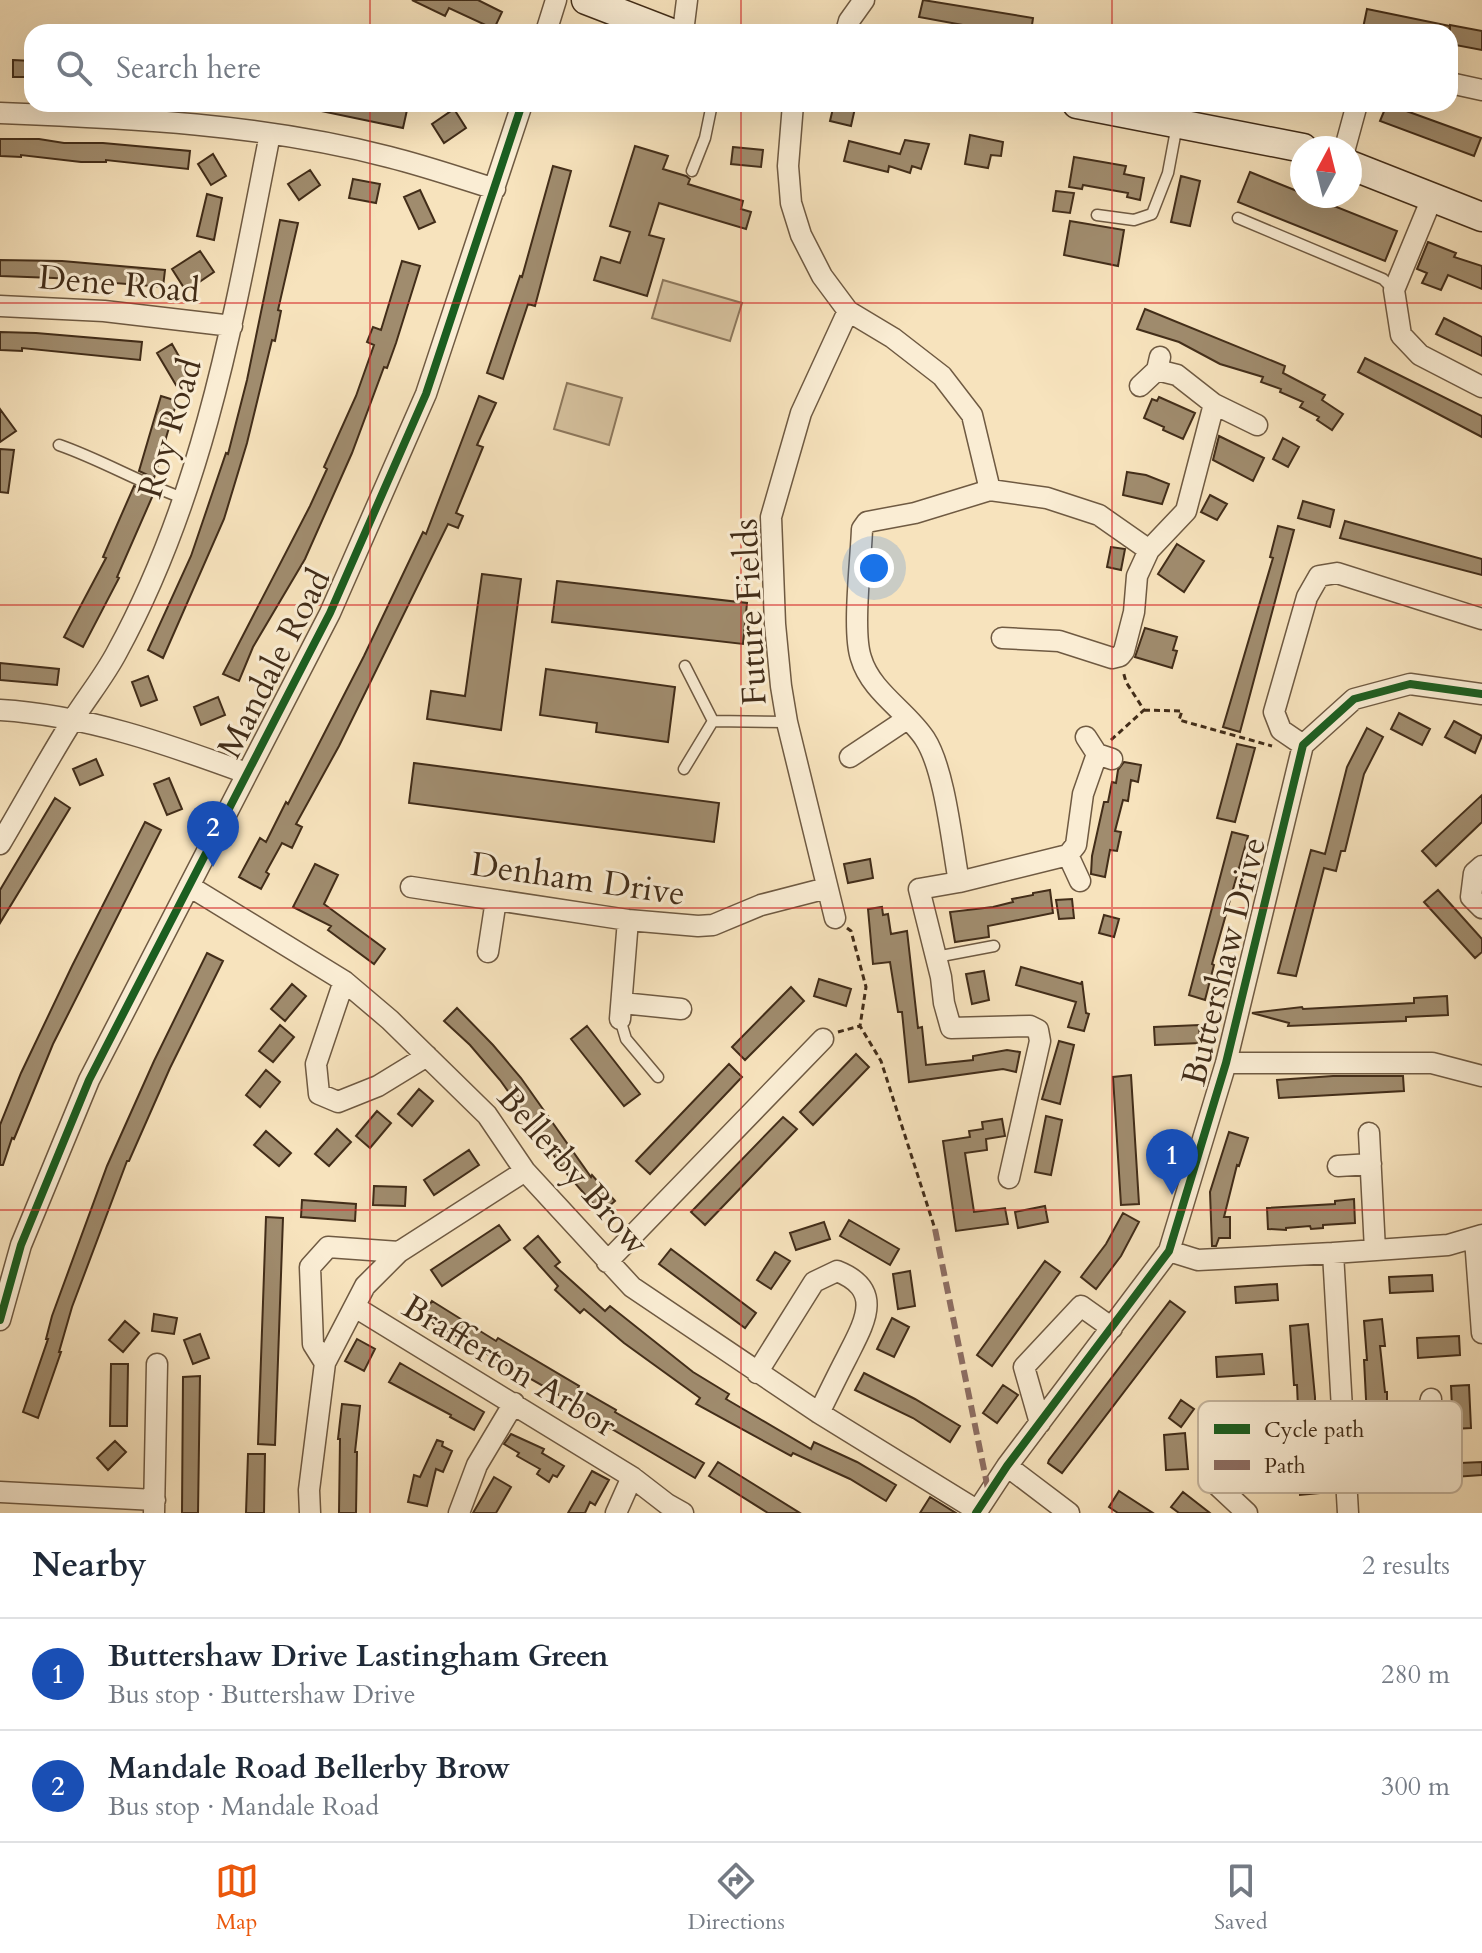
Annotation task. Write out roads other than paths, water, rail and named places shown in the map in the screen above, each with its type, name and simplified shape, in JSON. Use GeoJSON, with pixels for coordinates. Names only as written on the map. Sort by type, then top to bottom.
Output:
{"type":"FeatureCollection","features":[{"type":"Feature","properties":{"kind":"main road"},"geometry":{"type":"LineString","coordinates":[[586,0],[648,24]]}},
{"type":"Feature","properties":{"kind":"main road"},"geometry":{"type":"LineString","coordinates":[[1119,112],[1290,145]]}},
{"type":"Feature","properties":{"kind":"main road"},"geometry":{"type":"LineString","coordinates":[[1362,170],[1482,217]]}},
{"type":"Feature","properties":{"kind":"street"},"geometry":{"type":"LineString","coordinates":[[548,24],[556,0]]}},
{"type":"Feature","properties":{"kind":"street"},"geometry":{"type":"LineString","coordinates":[[684,24],[687,0]]}},
{"type":"Feature","properties":{"kind":"street"},"geometry":{"type":"LineString","coordinates":[[848,24],[864,0]]}},
{"type":"Feature","properties":{"kind":"street"},"geometry":{"type":"LineString","coordinates":[[1458,85],[1482,90]]}},
{"type":"Feature","properties":{"kind":"street","name":"Mandale Road"},"geometry":{"type":"LineString","coordinates":[[0,1320],[21,1245],[89,1080],[330,613],[426,394],[519,112]]}},
{"type":"Feature","properties":{"kind":"street"},"geometry":{"type":"LineString","coordinates":[[792,112],[788,166],[791,203],[801,235],[822,276],[848,311],[893,338],[942,376],[972,415],[990,490]]}},
{"type":"Feature","properties":{"kind":"street"},"geometry":{"type":"LineString","coordinates":[[1348,136],[1355,112]]}},
{"type":"Feature","properties":{"kind":"street"},"geometry":{"type":"LineString","coordinates":[[0,113],[181,122],[270,134],[388,157],[495,189]]}},
{"type":"Feature","properties":{"kind":"street","name":"Roy Road"},"geometry":{"type":"LineString","coordinates":[[0,844],[72,720],[117,652],[154,572],[183,498],[212,412],[270,134]]}},
{"type":"Feature","properties":{"kind":"street"},"geometry":{"type":"LineString","coordinates":[[1432,198],[1394,290],[1401,335],[1420,355],[1482,387]]}},
{"type":"Feature","properties":{"kind":"street","name":"Dene Road"},"geometry":{"type":"LineString","coordinates":[[0,306],[104,311],[232,326]]}},
{"type":"Feature","properties":{"kind":"street","name":"Future Fields"},"geometry":{"type":"LineString","coordinates":[[835,918],[787,722],[775,624],[771,517],[801,413],[848,311]]}},
{"type":"Feature","properties":{"kind":"street"},"geometry":{"type":"LineString","coordinates":[[1140,386],[1158,364],[1214,404],[1257,425]]}},
{"type":"Feature","properties":{"kind":"street"},"geometry":{"type":"LineString","coordinates":[[994,618],[1000,645],[1059,641],[1112,658],[1120,656],[1134,612],[1137,576],[1149,550],[1186,511],[1214,404]]}},
{"type":"Feature","properties":{"kind":"street"},"geometry":{"type":"LineString","coordinates":[[959,882],[936,759],[924,737],[869,676],[860,657],[858,627],[862,529],[867,522],[915,513],[990,490],[1047,498],[1099,515],[1149,550]]}},
{"type":"Feature","properties":{"kind":"street"},"geometry":{"type":"LineString","coordinates":[[1482,619],[1337,573],[1319,576],[1307,597],[1274,712],[1281,730],[1302,750],[1354,699],[1410,684],[1482,694]]}},
{"type":"Feature","properties":{"kind":"street"},"geometry":{"type":"LineString","coordinates":[[0,710],[72,720],[162,742],[246,773]]}},
{"type":"Feature","properties":{"kind":"street"},"geometry":{"type":"LineString","coordinates":[[850,757],[907,719]]}},
{"type":"Feature","properties":{"kind":"street"},"geometry":{"type":"LineString","coordinates":[[1009,1178],[1040,1041],[1038,1030],[1030,1026],[951,1028],[919,889],[1068,855],[1076,845],[1083,794],[1098,750]]}},
{"type":"Feature","properties":{"kind":"street","name":"Buttershaw Drive"},"geometry":{"type":"LineString","coordinates":[[977,1512],[1007,1466],[1169,1251],[1226,1063],[1302,750]]}},
{"type":"Feature","properties":{"kind":"street"},"geometry":{"type":"LineString","coordinates":[[1068,855],[1080,881]]}},
{"type":"Feature","properties":{"kind":"street"},"geometry":{"type":"LineString","coordinates":[[1482,866],[1474,873],[1471,897],[1482,908]]}},
{"type":"Feature","properties":{"kind":"street","name":"Bellerby Brow"},"geometry":{"type":"LineString","coordinates":[[189,886],[344,981],[427,1056],[487,1115],[525,1171],[632,1287],[757,1373],[977,1512]]}},
{"type":"Feature","properties":{"kind":"street","name":"Denham Drive"},"geometry":{"type":"LineString","coordinates":[[411,887],[628,920],[713,925],[761,905],[827,888]]}},
{"type":"Feature","properties":{"kind":"street"},"geometry":{"type":"LineString","coordinates":[[488,952],[496,900]]}},
{"type":"Feature","properties":{"kind":"street"},"geometry":{"type":"LineString","coordinates":[[628,920],[621,1011],[681,1009]]}},
{"type":"Feature","properties":{"kind":"street"},"geometry":{"type":"LineString","coordinates":[[344,981],[316,1064],[319,1094],[338,1102],[378,1086],[427,1056]]}},
{"type":"Feature","properties":{"kind":"street"},"geometry":{"type":"LineString","coordinates":[[607,1262],[823,1039]]}},
{"type":"Feature","properties":{"kind":"street"},"geometry":{"type":"LineString","coordinates":[[1226,1063],[1432,1063],[1482,1076]]}},
{"type":"Feature","properties":{"kind":"street"},"geometry":{"type":"LineString","coordinates":[[1369,1133],[1375,1250]]}},
{"type":"Feature","properties":{"kind":"street"},"geometry":{"type":"LineString","coordinates":[[1338,1166],[1371,1164]]}},
{"type":"Feature","properties":{"kind":"street"},"geometry":{"type":"LineString","coordinates":[[310,1513],[309,1490],[325,1363],[365,1286],[399,1252],[525,1171]]}},
{"type":"Feature","properties":{"kind":"street"},"geometry":{"type":"LineString","coordinates":[[1169,1251],[1198,1260],[1448,1245],[1479,1237],[1482,1333]]}},
{"type":"Feature","properties":{"kind":"street"},"geometry":{"type":"LineString","coordinates":[[325,1363],[313,1344],[310,1267],[328,1247],[399,1252]]}},
{"type":"Feature","properties":{"kind":"street"},"geometry":{"type":"LineString","coordinates":[[1333,1253],[1341,1401]]}},
{"type":"Feature","properties":{"kind":"street"},"geometry":{"type":"LineString","coordinates":[[757,1373],[814,1282],[837,1271],[853,1277],[864,1291],[867,1318],[819,1413]]}},
{"type":"Feature","properties":{"kind":"street"},"geometry":{"type":"LineString","coordinates":[[1040,1423],[1024,1367],[1081,1306],[1112,1328]]}},
{"type":"Feature","properties":{"kind":"street","name":"Brafferton Arbor"},"geometry":{"type":"LineString","coordinates":[[355,1307],[632,1477],[683,1513]]}},
{"type":"Feature","properties":{"kind":"street"},"geometry":{"type":"LineString","coordinates":[[0,1492],[154,1506],[157,1364]]}},
{"type":"Feature","properties":{"kind":"street"},"geometry":{"type":"LineString","coordinates":[[459,1513],[477,1465],[514,1403]]}},
{"type":"Feature","properties":{"kind":"street"},"geometry":{"type":"LineString","coordinates":[[1007,1466],[1069,1513]]}},
{"type":"Feature","properties":{"kind":"street","name":"Brafferton Arbor"},"geometry":{"type":"LineString","coordinates":[[616,1513],[632,1477]]}},
{"type":"Feature","properties":{"kind":"street"},"geometry":{"type":"LineString","coordinates":[[1226,1493],[1247,1513]]}},
{"type":"Feature","properties":{"kind":"street"},"geometry":{"type":"LineString","coordinates":[[1347,1493],[1348,1513]]}},
{"type":"Feature","properties":{"kind":"lane"},"geometry":{"type":"LineString","coordinates":[[692,171],[705,138],[710,112]]}},
{"type":"Feature","properties":{"kind":"lane"},"geometry":{"type":"LineString","coordinates":[[1097,215],[1134,220],[1152,214],[1168,173],[1177,123]]}},
{"type":"Feature","properties":{"kind":"lane"},"geometry":{"type":"LineString","coordinates":[[1238,218],[1383,279],[1394,290]]}},
{"type":"Feature","properties":{"kind":"lane"},"geometry":{"type":"LineString","coordinates":[[59,445],[96,458],[147,485],[183,498]]}},
{"type":"Feature","properties":{"kind":"lane"},"geometry":{"type":"LineString","coordinates":[[685,666],[713,721]]}},
{"type":"Feature","properties":{"kind":"lane"},"geometry":{"type":"LineString","coordinates":[[713,721],[787,722]]}},
{"type":"Feature","properties":{"kind":"lane"},"geometry":{"type":"LineString","coordinates":[[684,769],[713,721]]}},
{"type":"Feature","properties":{"kind":"lane"},"geometry":{"type":"LineString","coordinates":[[936,957],[994,946]]}},
{"type":"Feature","properties":{"kind":"lane"},"geometry":{"type":"LineString","coordinates":[[621,1011],[626,1039],[658,1077]]}},
{"type":"Feature","properties":{"kind":"place","name":"Mandale Road Bellerby Brow"},"geometry":{"type":"Point","coordinates":[213,867]}},
{"type":"Feature","properties":{"kind":"place","name":"Buttershaw Drive Lastingham Green"},"geometry":{"type":"Point","coordinates":[1172,1195]}}]}
